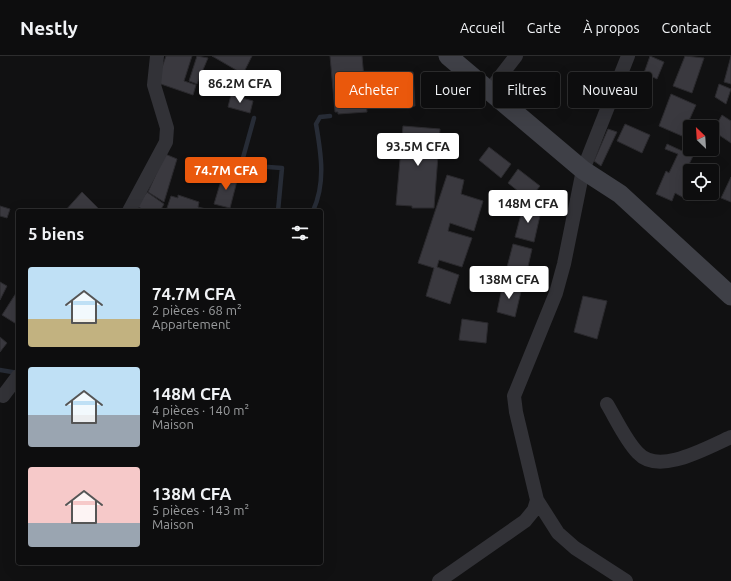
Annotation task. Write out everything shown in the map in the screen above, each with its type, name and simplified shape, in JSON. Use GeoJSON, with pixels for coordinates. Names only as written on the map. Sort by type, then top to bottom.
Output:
{"type":"FeatureCollection","features":[{"type":"Feature","properties":{"kind":"main road"},"geometry":{"type":"LineString","coordinates":[[448,56],[582,170],[620,194],[731,296]]}},
{"type":"Feature","properties":{"kind":"street"},"geometry":{"type":"LineString","coordinates":[[130,209],[166,142],[166,128],[154,85],[157,56]]}},
{"type":"Feature","properties":{"kind":"street"},"geometry":{"type":"LineString","coordinates":[[489,91],[516,56]]}},
{"type":"Feature","properties":{"kind":"street"},"geometry":{"type":"LineString","coordinates":[[626,581],[575,548],[558,533],[537,500],[516,412],[514,396],[560,278],[582,170],[628,56]]}},
{"type":"Feature","properties":{"kind":"street"},"geometry":{"type":"LineString","coordinates":[[4,396],[16,379]]}},
{"type":"Feature","properties":{"kind":"street"},"geometry":{"type":"LineString","coordinates":[[607,404],[637,453],[646,460],[657,463],[671,462],[731,437]]}},
{"type":"Feature","properties":{"kind":"street"},"geometry":{"type":"LineString","coordinates":[[439,581],[525,521],[534,510],[537,500]]}},
{"type":"Feature","properties":{"kind":"building"},"geometry":{"type":"Polygon","coordinates":[[[166,56],[192,56],[184,81],[196,85],[193,95],[155,82],[166,56]]]}},
{"type":"Feature","properties":{"kind":"building"},"geometry":{"type":"Polygon","coordinates":[[[197,56],[208,58],[197,84],[189,81],[197,56]]]}},
{"type":"Feature","properties":{"kind":"building"},"geometry":{"type":"Polygon","coordinates":[[[212,56],[252,56],[243,74],[212,56]]]}},
{"type":"Feature","properties":{"kind":"building"},"geometry":{"type":"Polygon","coordinates":[[[330,56],[362,56],[363,72],[335,72],[335,108],[367,108],[367,112],[338,114],[338,112],[335,112],[330,56]]]}},
{"type":"Feature","properties":{"kind":"building"},"geometry":{"type":"Polygon","coordinates":[[[650,56],[664,62],[657,79],[652,77],[652,72],[644,72],[650,56]]]}},
{"type":"Feature","properties":{"kind":"building"},"geometry":{"type":"Polygon","coordinates":[[[685,56],[704,58],[692,93],[673,86],[685,56]]]}},
{"type":"Feature","properties":{"kind":"building"},"geometry":{"type":"Polygon","coordinates":[[[731,56],[731,84],[724,82],[731,56]]]}},
{"type":"Feature","properties":{"kind":"building"},"geometry":{"type":"Polygon","coordinates":[[[413,72],[415,106],[413,106],[413,72]]]}},
{"type":"Feature","properties":{"kind":"building"},"geometry":{"type":"Polygon","coordinates":[[[719,84],[731,89],[726,104],[715,97],[719,84]]]}},
{"type":"Feature","properties":{"kind":"building"},"geometry":{"type":"Polygon","coordinates":[[[671,94],[696,105],[689,120],[683,120],[682,136],[659,126],[671,94]]]}},
{"type":"Feature","properties":{"kind":"building"},"geometry":{"type":"Polygon","coordinates":[[[231,95],[253,101],[250,113],[228,107],[231,95]]]}},
{"type":"Feature","properties":{"kind":"building"},"geometry":{"type":"Polygon","coordinates":[[[722,115],[731,121],[731,143],[719,135],[719,120],[722,115]]]}},
{"type":"Feature","properties":{"kind":"building"},"geometry":{"type":"Polygon","coordinates":[[[625,124],[650,135],[642,153],[617,141],[625,124]]]}},
{"type":"Feature","properties":{"kind":"building"},"geometry":{"type":"Polygon","coordinates":[[[403,126],[440,129],[434,208],[412,208],[412,206],[396,205],[403,126]]]}},
{"type":"Feature","properties":{"kind":"building"},"geometry":{"type":"Polygon","coordinates":[[[608,129],[617,132],[601,166],[594,161],[608,129]]]}},
{"type":"Feature","properties":{"kind":"building"},"geometry":{"type":"Polygon","coordinates":[[[667,144],[683,151],[683,156],[693,156],[689,164],[683,164],[683,197],[675,193],[672,201],[656,194],[666,171],[669,173],[678,154],[665,149],[667,144]]]}},
{"type":"Feature","properties":{"kind":"building"},"geometry":{"type":"Polygon","coordinates":[[[489,147],[511,164],[501,178],[479,160],[489,147]]]}},
{"type":"Feature","properties":{"kind":"building"},"geometry":{"type":"Polygon","coordinates":[[[165,154],[177,159],[164,202],[148,192],[165,154]]]}},
{"type":"Feature","properties":{"kind":"building"},"geometry":{"type":"Polygon","coordinates":[[[518,169],[540,186],[529,200],[508,183],[518,169]]]}},
{"type":"Feature","properties":{"kind":"building"},"geometry":{"type":"Polygon","coordinates":[[[223,174],[238,177],[230,208],[214,204],[223,174]]]}},
{"type":"Feature","properties":{"kind":"building"},"geometry":{"type":"Polygon","coordinates":[[[447,175],[464,180],[461,194],[483,201],[474,231],[450,223],[448,231],[472,238],[462,267],[439,260],[437,267],[459,275],[450,304],[426,296],[434,268],[418,263],[447,175]]]}},
{"type":"Feature","properties":{"kind":"building"},"geometry":{"type":"Polygon","coordinates":[[[731,177],[731,202],[721,198],[731,177]]]}},
{"type":"Feature","properties":{"kind":"building"},"geometry":{"type":"Polygon","coordinates":[[[82,192],[99,209],[67,209],[82,192]]]}},
{"type":"Feature","properties":{"kind":"building"},"geometry":{"type":"Polygon","coordinates":[[[147,192],[164,204],[161,209],[142,209],[137,206],[147,192]]]}},
{"type":"Feature","properties":{"kind":"building"},"geometry":{"type":"Polygon","coordinates":[[[178,195],[199,202],[198,207],[206,209],[167,209],[171,196],[178,198],[178,195]]]}},
{"type":"Feature","properties":{"kind":"building"},"geometry":{"type":"Polygon","coordinates":[[[0,206],[10,209],[7,218],[0,216],[0,206]]]}},
{"type":"Feature","properties":{"kind":"building"},"geometry":{"type":"Polygon","coordinates":[[[523,207],[541,211],[534,242],[515,237],[523,207]]]}},
{"type":"Feature","properties":{"kind":"building"},"geometry":{"type":"Polygon","coordinates":[[[513,244],[532,249],[525,280],[505,275],[513,244]]]}},
{"type":"Feature","properties":{"kind":"building"},"geometry":{"type":"Polygon","coordinates":[[[0,282],[7,286],[0,300],[0,282]]]}},
{"type":"Feature","properties":{"kind":"building"},"geometry":{"type":"Polygon","coordinates":[[[503,283],[522,287],[515,317],[497,312],[503,283]]]}},
{"type":"Feature","properties":{"kind":"building"},"geometry":{"type":"Polygon","coordinates":[[[16,293],[16,324],[2,315],[16,293]]]}},
{"type":"Feature","properties":{"kind":"building"},"geometry":{"type":"Polygon","coordinates":[[[583,296],[607,301],[597,339],[574,332],[583,296]]]}},
{"type":"Feature","properties":{"kind":"building"},"geometry":{"type":"Polygon","coordinates":[[[462,319],[488,323],[486,343],[459,340],[462,319]]]}},
{"type":"Feature","properties":{"kind":"building"},"geometry":{"type":"Polygon","coordinates":[[[0,337],[7,343],[0,352],[0,337]]]}},
{"type":"Feature","properties":{"kind":"waterway"},"geometry":{"type":"LineString","coordinates":[[314,209],[320,190],[321,179],[321,157],[316,124],[320,117],[330,116]]}},
{"type":"Feature","properties":{"kind":"waterway"},"geometry":{"type":"LineString","coordinates":[[254,118],[241,165],[282,168],[278,209]]}},
{"type":"Feature","properties":{"kind":"waterway"},"geometry":{"type":"LineString","coordinates":[[0,370],[16,373]]}}]}
